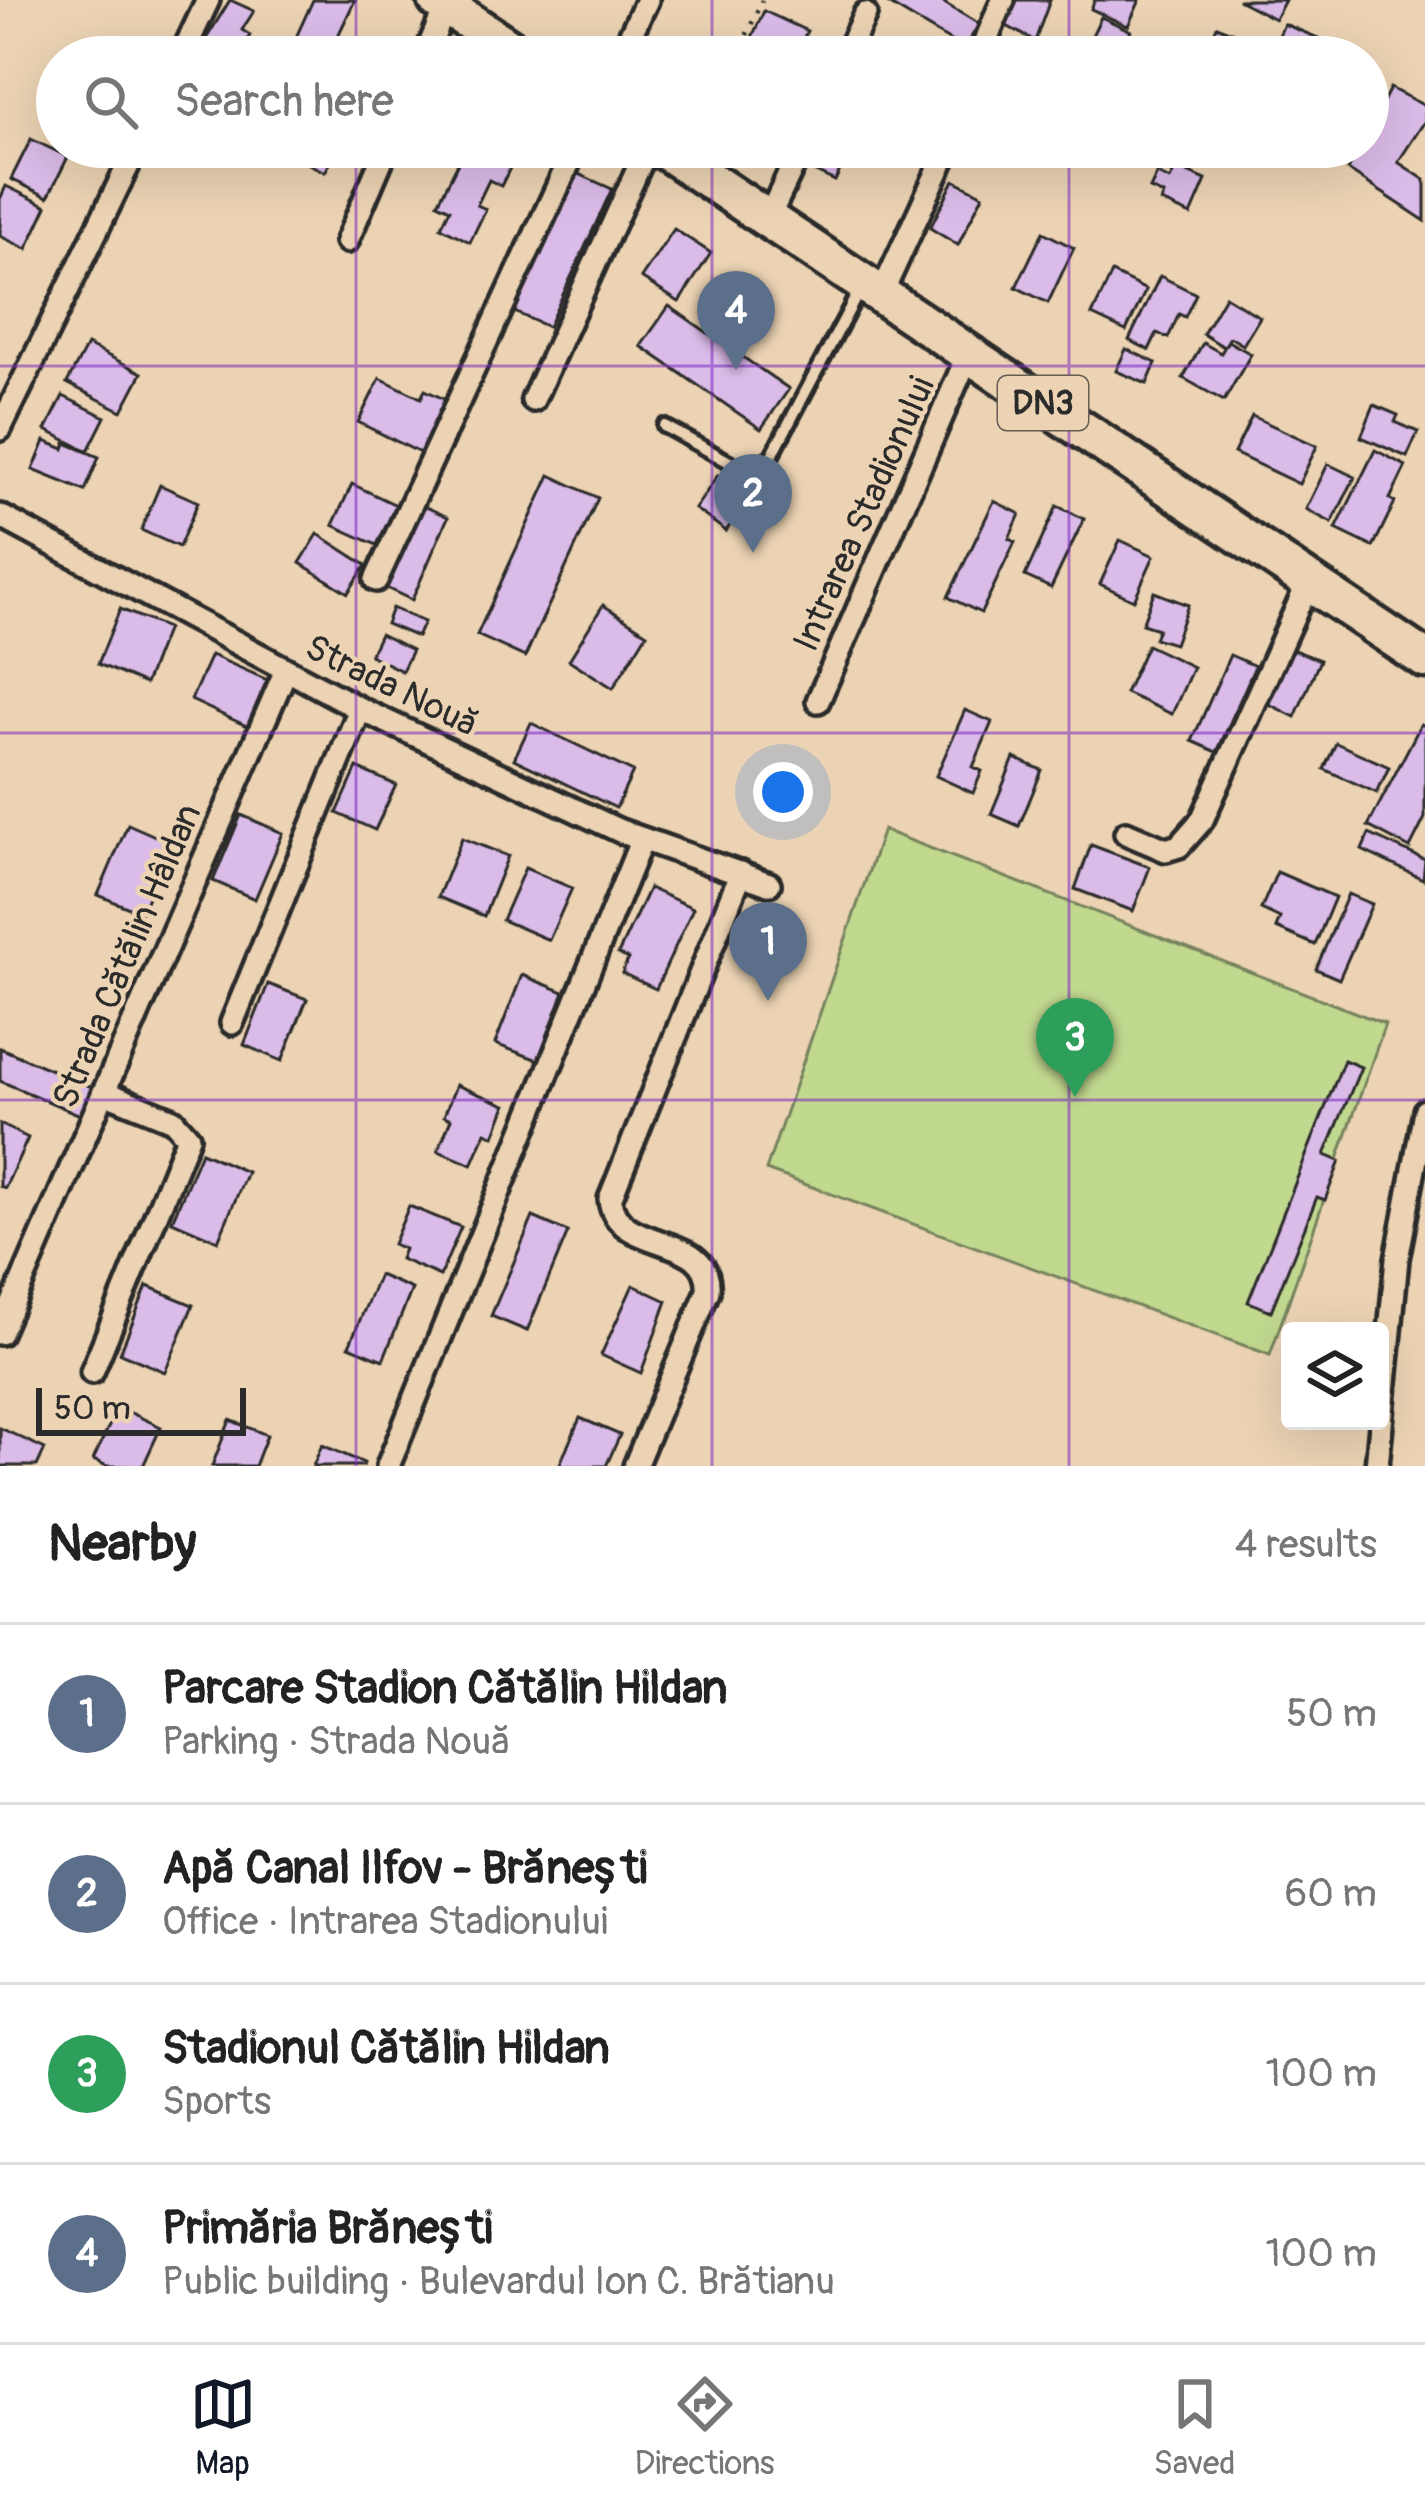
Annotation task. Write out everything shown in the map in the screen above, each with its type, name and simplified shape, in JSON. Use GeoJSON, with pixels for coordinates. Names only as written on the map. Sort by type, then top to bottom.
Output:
{"type":"FeatureCollection","features":[{"type":"Feature","properties":{"kind":"main road"},"geometry":{"type":"LineString","coordinates":[[442,3],[492,36]]}},
{"type":"Feature","properties":{"kind":"main road","name":"DN3"},"geometry":{"type":"LineString","coordinates":[[692,168],[1425,659]]}},
{"type":"Feature","properties":{"kind":"street"},"geometry":{"type":"LineString","coordinates":[[191,36],[208,0]]}},
{"type":"Feature","properties":{"kind":"street"},"geometry":{"type":"LineString","coordinates":[[630,36],[647,0]]}},
{"type":"Feature","properties":{"kind":"street"},"geometry":{"type":"LineString","coordinates":[[988,36],[1003,0]]}},
{"type":"Feature","properties":{"kind":"street"},"geometry":{"type":"LineString","coordinates":[[432,36],[442,3]]}},
{"type":"Feature","properties":{"kind":"street"},"geometry":{"type":"LineString","coordinates":[[855,36],[865,14]]}},
{"type":"Feature","properties":{"kind":"street"},"geometry":{"type":"LineString","coordinates":[[0,429],[127,168]]}},
{"type":"Feature","properties":{"kind":"street"},"geometry":{"type":"LineString","coordinates":[[347,241],[378,168]]}},
{"type":"Feature","properties":{"kind":"street"},"geometry":{"type":"LineString","coordinates":[[376,580],[566,168]]}},
{"type":"Feature","properties":{"kind":"street"},"geometry":{"type":"LineString","coordinates":[[532,400],[637,168]]}},
{"type":"Feature","properties":{"kind":"street"},"geometry":{"type":"LineString","coordinates":[[768,219],[792,168]]}},
{"type":"Feature","properties":{"kind":"street"},"geometry":{"type":"LineString","coordinates":[[872,289],[938,168]]}},
{"type":"Feature","properties":{"kind":"street","name":"Intrarea Stadionului"},"geometry":{"type":"LineString","coordinates":[[818,701],[969,353]]}},
{"type":"Feature","properties":{"kind":"street","name":"Strada Nouă"},"geometry":{"type":"LineString","coordinates":[[0,516],[360,710],[642,839],[769,884]]}},
{"type":"Feature","properties":{"kind":"street"},"geometry":{"type":"LineString","coordinates":[[1126,833],[1166,850],[1179,846],[1202,820],[1309,581]]}},
{"type":"Feature","properties":{"kind":"street","name":"Strada Cătălin Hâldan"},"geometry":{"type":"LineString","coordinates":[[0,1333],[286,670]]}},
{"type":"Feature","properties":{"kind":"street"},"geometry":{"type":"LineString","coordinates":[[232,1023],[360,710]]}},
{"type":"Feature","properties":{"kind":"street"},"geometry":{"type":"LineString","coordinates":[[388,1466],[642,839]]}},
{"type":"Feature","properties":{"kind":"street"},"geometry":{"type":"LineString","coordinates":[[635,1466],[708,1291],[709,1276],[703,1263],[688,1253],[623,1227],[612,1214],[610,1199],[741,873]]}},
{"type":"Feature","properties":{"kind":"street"},"geometry":{"type":"LineString","coordinates":[[92,1372],[188,1137],[172,1120],[104,1092]]}},
{"type":"Feature","properties":{"kind":"street"},"geometry":{"type":"LineString","coordinates":[[1377,1466],[1397,1259],[1425,1111]]}},
{"type":"Feature","properties":{"kind":"lane"},"geometry":{"type":"LineString","coordinates":[[664,426],[744,470],[771,457],[872,289]]}},
{"type":"Feature","properties":{"kind":"path"},"geometry":{"type":"LineString","coordinates":[[746,36],[761,0]]}},
{"type":"Feature","properties":{"kind":"green space"},"geometry":{"type":"Polygon","coordinates":[[[883,830],[1385,1024],[1270,1355],[766,1170],[883,830]]]}},
{"type":"Feature","properties":{"kind":"building"},"geometry":{"type":"Polygon","coordinates":[[[230,0],[254,11],[242,30],[250,36],[208,36],[230,0]]]}},
{"type":"Feature","properties":{"kind":"building"},"geometry":{"type":"Polygon","coordinates":[[[313,0],[355,0],[338,36],[297,36],[313,0]]]}},
{"type":"Feature","properties":{"kind":"building"},"geometry":{"type":"Polygon","coordinates":[[[882,0],[939,0],[979,24],[972,36],[942,36],[882,0]]]}},
{"type":"Feature","properties":{"kind":"building"},"geometry":{"type":"Polygon","coordinates":[[[1012,0],[1050,0],[1037,36],[1026,36],[1001,23],[1012,0]]]}},
{"type":"Feature","properties":{"kind":"building"},"geometry":{"type":"Polygon","coordinates":[[[1095,0],[1140,0],[1128,26],[1091,9],[1095,0]]]}},
{"type":"Feature","properties":{"kind":"building"},"geometry":{"type":"Polygon","coordinates":[[[1238,0],[1285,0],[1275,19],[1238,0]]]}},
{"type":"Feature","properties":{"kind":"building"},"geometry":{"type":"Polygon","coordinates":[[[764,11],[807,31],[805,36],[753,36],[764,11]]]}},
{"type":"Feature","properties":{"kind":"building"},"geometry":{"type":"Polygon","coordinates":[[[1101,17],[1131,31],[1128,36],[1092,36],[1101,17]]]}},
{"type":"Feature","properties":{"kind":"building"},"geometry":{"type":"Polygon","coordinates":[[[1284,24],[1313,36],[1279,36],[1284,24]]]}},
{"type":"Feature","properties":{"kind":"building"},"geometry":{"type":"Polygon","coordinates":[[[1217,26],[1240,36],[1213,36],[1217,26]]]}},
{"type":"Feature","properties":{"kind":"building"},"geometry":{"type":"Polygon","coordinates":[[[1389,90],[1425,106],[1425,121],[1398,162],[1425,180],[1425,221],[1348,170],[1389,168],[1389,90]]]}},
{"type":"Feature","properties":{"kind":"building"},"geometry":{"type":"Polygon","coordinates":[[[31,139],[36,141],[36,168],[62,168],[48,197],[11,179],[31,139]]]}},
{"type":"Feature","properties":{"kind":"building"},"geometry":{"type":"Polygon","coordinates":[[[456,168],[510,168],[501,186],[489,180],[477,205],[486,209],[470,242],[441,227],[450,209],[438,203],[456,168]]]}},
{"type":"Feature","properties":{"kind":"building"},"geometry":{"type":"Polygon","coordinates":[[[807,168],[841,168],[835,181],[807,168]]]}},
{"type":"Feature","properties":{"kind":"building"},"geometry":{"type":"Polygon","coordinates":[[[1178,168],[1206,180],[1191,215],[1161,202],[1164,195],[1150,189],[1157,174],[1170,180],[1178,168]]]}},
{"type":"Feature","properties":{"kind":"building"},"geometry":{"type":"Polygon","coordinates":[[[572,171],[612,189],[548,327],[508,309],[572,171]]]}},
{"type":"Feature","properties":{"kind":"building"},"geometry":{"type":"Polygon","coordinates":[[[954,180],[983,195],[958,245],[930,228],[954,180]]]}},
{"type":"Feature","properties":{"kind":"building"},"geometry":{"type":"Polygon","coordinates":[[[6,186],[47,206],[27,249],[0,236],[0,199],[6,186]]]}},
{"type":"Feature","properties":{"kind":"building"},"geometry":{"type":"Polygon","coordinates":[[[674,229],[711,253],[679,302],[641,278],[674,229]]]}},
{"type":"Feature","properties":{"kind":"building"},"geometry":{"type":"Polygon","coordinates":[[[1043,232],[1074,248],[1048,303],[1016,287],[1043,232]]]}},
{"type":"Feature","properties":{"kind":"building"},"geometry":{"type":"Polygon","coordinates":[[[1112,273],[1146,290],[1126,331],[1092,315],[1112,273]]]}},
{"type":"Feature","properties":{"kind":"building"},"geometry":{"type":"Polygon","coordinates":[[[1160,276],[1196,294],[1185,317],[1179,314],[1168,338],[1157,333],[1149,350],[1129,340],[1160,276]]]}},
{"type":"Feature","properties":{"kind":"building"},"geometry":{"type":"Polygon","coordinates":[[[1225,296],[1260,317],[1243,345],[1230,337],[1224,347],[1203,334],[1225,296]]]}},
{"type":"Feature","properties":{"kind":"building"},"geometry":{"type":"Polygon","coordinates":[[[669,306],[789,389],[761,429],[641,346],[669,306]]]}},
{"type":"Feature","properties":{"kind":"building"},"geometry":{"type":"Polygon","coordinates":[[[1228,341],[1251,354],[1224,401],[1183,378],[1203,343],[1221,353],[1228,341]]]}},
{"type":"Feature","properties":{"kind":"building"},"geometry":{"type":"Polygon","coordinates":[[[87,345],[142,373],[122,411],[67,383],[87,345]]]}},
{"type":"Feature","properties":{"kind":"building"},"geometry":{"type":"Polygon","coordinates":[[[1126,349],[1156,363],[1147,384],[1116,371],[1126,349]]]}},
{"type":"Feature","properties":{"kind":"building"},"geometry":{"type":"Polygon","coordinates":[[[380,378],[421,398],[425,390],[448,401],[422,454],[358,422],[380,378]]]}},
{"type":"Feature","properties":{"kind":"building"},"geometry":{"type":"Polygon","coordinates":[[[63,396],[105,417],[88,451],[46,430],[63,396]]]}},
{"type":"Feature","properties":{"kind":"building"},"geometry":{"type":"Polygon","coordinates":[[[1374,405],[1398,415],[1395,422],[1418,432],[1407,457],[1361,437],[1374,405]]]}},
{"type":"Feature","properties":{"kind":"building"},"geometry":{"type":"Polygon","coordinates":[[[1252,416],[1317,446],[1299,484],[1234,453],[1252,416]]]}},
{"type":"Feature","properties":{"kind":"building"},"geometry":{"type":"Polygon","coordinates":[[[45,441],[64,449],[66,443],[99,457],[85,491],[33,470],[45,441]]]}},
{"type":"Feature","properties":{"kind":"building"},"geometry":{"type":"Polygon","coordinates":[[[1375,450],[1406,466],[1373,547],[1336,529],[1375,450]]]}},
{"type":"Feature","properties":{"kind":"building"},"geometry":{"type":"Polygon","coordinates":[[[1328,464],[1355,477],[1332,523],[1306,509],[1328,464]]]}},
{"type":"Feature","properties":{"kind":"building"},"geometry":{"type":"Polygon","coordinates":[[[550,475],[598,498],[525,657],[477,635],[550,475]]]}},
{"type":"Feature","properties":{"kind":"building"},"geometry":{"type":"Polygon","coordinates":[[[718,475],[750,497],[726,531],[695,509],[718,475]]]}},
{"type":"Feature","properties":{"kind":"building"},"geometry":{"type":"Polygon","coordinates":[[[352,484],[396,505],[377,545],[333,525],[352,484]]]}},
{"type":"Feature","properties":{"kind":"building"},"geometry":{"type":"Polygon","coordinates":[[[160,485],[198,502],[179,547],[141,530],[160,485]]]}},
{"type":"Feature","properties":{"kind":"building"},"geometry":{"type":"Polygon","coordinates":[[[994,501],[1020,514],[1009,539],[1015,542],[981,613],[948,597],[994,501]]]}},
{"type":"Feature","properties":{"kind":"building"},"geometry":{"type":"Polygon","coordinates":[[[419,504],[448,517],[412,600],[382,586],[419,504]]]}},
{"type":"Feature","properties":{"kind":"building"},"geometry":{"type":"Polygon","coordinates":[[[1057,506],[1084,519],[1051,588],[1025,576],[1057,506]]]}},
{"type":"Feature","properties":{"kind":"building"},"geometry":{"type":"Polygon","coordinates":[[[318,534],[366,565],[348,593],[300,563],[318,534]]]}},
{"type":"Feature","properties":{"kind":"building"},"geometry":{"type":"Polygon","coordinates":[[[1120,540],[1154,556],[1134,600],[1100,584],[1120,540]]]}},
{"type":"Feature","properties":{"kind":"building"},"geometry":{"type":"Polygon","coordinates":[[[1154,592],[1188,605],[1174,644],[1154,638],[1158,629],[1142,624],[1154,592]]]}},
{"type":"Feature","properties":{"kind":"building"},"geometry":{"type":"Polygon","coordinates":[[[603,605],[647,633],[613,688],[569,660],[603,605]]]}},
{"type":"Feature","properties":{"kind":"building"},"geometry":{"type":"Polygon","coordinates":[[[392,608],[424,622],[417,637],[386,624],[392,608]]]}},
{"type":"Feature","properties":{"kind":"building"},"geometry":{"type":"Polygon","coordinates":[[[120,609],[167,628],[145,684],[98,664],[120,609]]]}},
{"type":"Feature","properties":{"kind":"building"},"geometry":{"type":"Polygon","coordinates":[[[380,634],[412,650],[402,671],[370,655],[380,634]]]}},
{"type":"Feature","properties":{"kind":"building"},"geometry":{"type":"Polygon","coordinates":[[[1147,645],[1193,667],[1172,714],[1125,693],[1147,645]]]}},
{"type":"Feature","properties":{"kind":"building"},"geometry":{"type":"Polygon","coordinates":[[[1291,649],[1320,660],[1295,717],[1267,703],[1291,649]]]}},
{"type":"Feature","properties":{"kind":"building"},"geometry":{"type":"Polygon","coordinates":[[[211,655],[272,682],[251,728],[191,700],[211,655]]]}},
{"type":"Feature","properties":{"kind":"building"},"geometry":{"type":"Polygon","coordinates":[[[1230,655],[1255,666],[1217,752],[1192,741],[1230,655]]]}},
{"type":"Feature","properties":{"kind":"building"},"geometry":{"type":"Polygon","coordinates":[[[965,710],[992,722],[973,767],[982,771],[973,793],[936,776],[965,710]]]}},
{"type":"Feature","properties":{"kind":"building"},"geometry":{"type":"Polygon","coordinates":[[[531,723],[633,772],[616,808],[514,759],[531,723]]]}},
{"type":"Feature","properties":{"kind":"building"},"geometry":{"type":"Polygon","coordinates":[[[1421,724],[1425,726],[1425,818],[1410,848],[1368,826],[1421,724]]]}},
{"type":"Feature","properties":{"kind":"building"},"geometry":{"type":"Polygon","coordinates":[[[1336,743],[1389,767],[1377,793],[1324,769],[1336,743]]]}},
{"type":"Feature","properties":{"kind":"building"},"geometry":{"type":"Polygon","coordinates":[[[1014,758],[1042,770],[1019,826],[991,814],[1014,758]]]}},
{"type":"Feature","properties":{"kind":"building"},"geometry":{"type":"Polygon","coordinates":[[[357,768],[396,785],[375,830],[337,813],[357,768]]]}},
{"type":"Feature","properties":{"kind":"building"},"geometry":{"type":"Polygon","coordinates":[[[241,815],[283,833],[255,899],[213,881],[241,815]]]}},
{"type":"Feature","properties":{"kind":"building"},"geometry":{"type":"Polygon","coordinates":[[[128,824],[171,843],[141,913],[98,895],[128,824]]]}},
{"type":"Feature","properties":{"kind":"building"},"geometry":{"type":"Polygon","coordinates":[[[1369,834],[1425,860],[1423,879],[1362,850],[1369,834]]]}},
{"type":"Feature","properties":{"kind":"building"},"geometry":{"type":"Polygon","coordinates":[[[462,838],[508,856],[484,916],[438,897],[462,838]]]}},
{"type":"Feature","properties":{"kind":"building"},"geometry":{"type":"Polygon","coordinates":[[[1091,845],[1150,867],[1133,911],[1075,889],[1091,845]]]}},
{"type":"Feature","properties":{"kind":"building"},"geometry":{"type":"Polygon","coordinates":[[[525,868],[572,888],[549,940],[502,920],[525,868]]]}},
{"type":"Feature","properties":{"kind":"building"},"geometry":{"type":"Polygon","coordinates":[[[1277,872],[1335,897],[1315,945],[1276,928],[1280,918],[1261,909],[1277,872]]]}},
{"type":"Feature","properties":{"kind":"building"},"geometry":{"type":"Polygon","coordinates":[[[649,888],[693,908],[656,989],[622,973],[628,959],[618,954],[649,888]]]}},
{"type":"Feature","properties":{"kind":"building"},"geometry":{"type":"Polygon","coordinates":[[[1348,894],[1372,904],[1339,979],[1316,969],[1348,894]]]}},
{"type":"Feature","properties":{"kind":"building"},"geometry":{"type":"Polygon","coordinates":[[[522,975],[564,992],[538,1060],[495,1044],[522,975]]]}},
{"type":"Feature","properties":{"kind":"building"},"geometry":{"type":"Polygon","coordinates":[[[268,984],[307,999],[282,1061],[244,1045],[268,984]]]}},
{"type":"Feature","properties":{"kind":"building"},"geometry":{"type":"Polygon","coordinates":[[[0,1048],[97,1089],[85,1117],[0,1081],[0,1048]]]}},
{"type":"Feature","properties":{"kind":"building"},"geometry":{"type":"Polygon","coordinates":[[[1344,1060],[1361,1067],[1325,1155],[1340,1161],[1325,1200],[1317,1197],[1271,1311],[1248,1302],[1344,1060]]]}},
{"type":"Feature","properties":{"kind":"building"},"geometry":{"type":"Polygon","coordinates":[[[456,1085],[506,1105],[494,1136],[486,1132],[472,1165],[438,1151],[451,1119],[444,1116],[456,1085]]]}},
{"type":"Feature","properties":{"kind":"building"},"geometry":{"type":"Polygon","coordinates":[[[0,1124],[28,1138],[5,1188],[0,1186],[0,1124]]]}},
{"type":"Feature","properties":{"kind":"building"},"geometry":{"type":"Polygon","coordinates":[[[201,1152],[247,1172],[218,1241],[172,1221],[201,1152]]]}},
{"type":"Feature","properties":{"kind":"building"},"geometry":{"type":"Polygon","coordinates":[[[409,1206],[461,1227],[440,1276],[400,1259],[404,1249],[393,1244],[409,1206]]]}},
{"type":"Feature","properties":{"kind":"building"},"geometry":{"type":"Polygon","coordinates":[[[533,1217],[568,1232],[527,1331],[491,1316],[533,1217]]]}},
{"type":"Feature","properties":{"kind":"building"},"geometry":{"type":"Polygon","coordinates":[[[379,1275],[412,1289],[383,1360],[349,1346],[379,1275]]]}},
{"type":"Feature","properties":{"kind":"building"},"geometry":{"type":"Polygon","coordinates":[[[633,1285],[667,1301],[641,1373],[601,1355],[633,1285]]]}},
{"type":"Feature","properties":{"kind":"building"},"geometry":{"type":"Polygon","coordinates":[[[147,1286],[193,1305],[165,1372],[120,1353],[147,1286]]]}},
{"type":"Feature","properties":{"kind":"building"},"geometry":{"type":"Polygon","coordinates":[[[118,1407],[161,1427],[143,1466],[107,1466],[93,1460],[118,1407]]]}},
{"type":"Feature","properties":{"kind":"building"},"geometry":{"type":"Polygon","coordinates":[[[580,1418],[620,1435],[606,1466],[559,1466],[580,1418]]]}},
{"type":"Feature","properties":{"kind":"building"},"geometry":{"type":"Polygon","coordinates":[[[230,1420],[267,1435],[255,1466],[212,1466],[230,1420]]]}},
{"type":"Feature","properties":{"kind":"building"},"geometry":{"type":"Polygon","coordinates":[[[0,1428],[45,1449],[37,1466],[0,1466],[0,1428]]]}},
{"type":"Feature","properties":{"kind":"building"},"geometry":{"type":"Polygon","coordinates":[[[322,1445],[364,1463],[363,1466],[313,1466],[322,1445]]]}},
{"type":"Feature","properties":{"kind":"place","name":"Primăria Brănești"},"geometry":{"type":"Point","coordinates":[736,370]}},
{"type":"Feature","properties":{"kind":"place","name":"Apă Canal Ilfov - Brănești"},"geometry":{"type":"Point","coordinates":[753,553]}},
{"type":"Feature","properties":{"kind":"place","name":"Parcare Stadion Cătălin Hildan"},"geometry":{"type":"Point","coordinates":[768,1001]}},
{"type":"Feature","properties":{"kind":"place","name":"Stadionul Cătălin Hildan"},"geometry":{"type":"Point","coordinates":[1075,1097]}}]}
